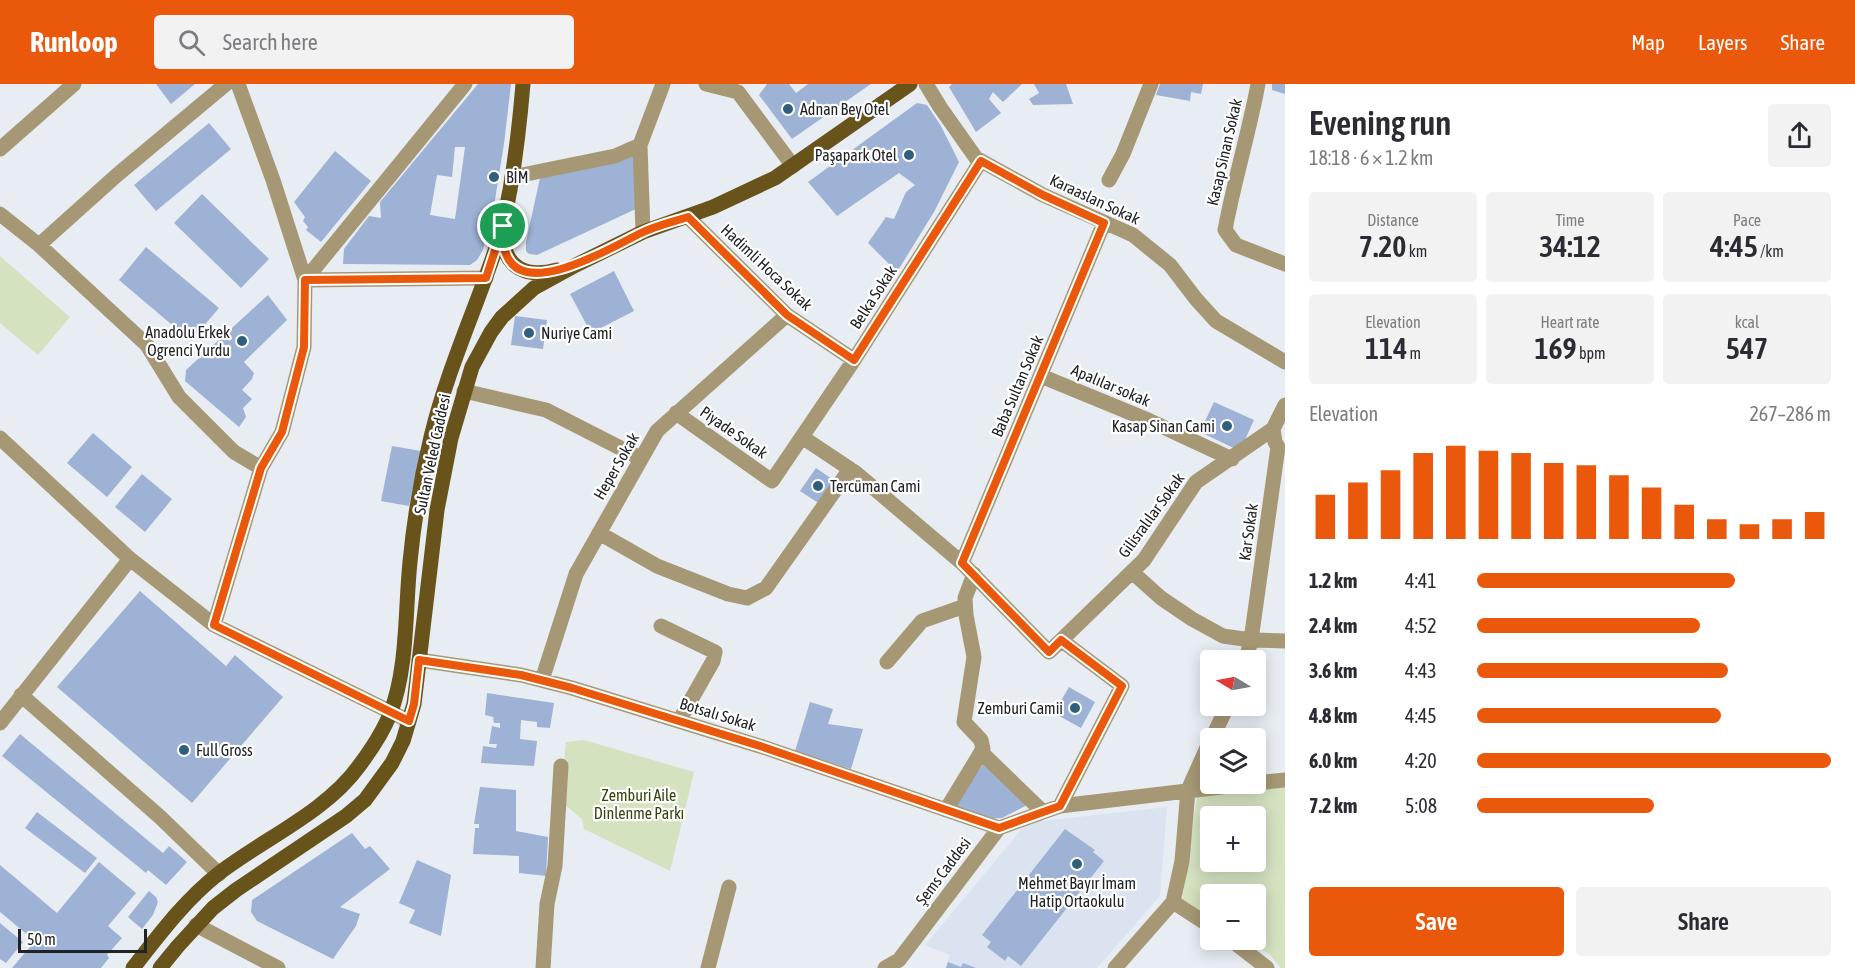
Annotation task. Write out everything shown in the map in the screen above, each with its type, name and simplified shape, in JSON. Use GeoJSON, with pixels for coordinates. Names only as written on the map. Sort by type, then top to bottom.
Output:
{"type":"FeatureCollection","features":[{"type":"Feature","properties":{"kind":"main road"},"geometry":{"type":"LineString","coordinates":[[523,84],[512,177],[503,226],[503,246],[506,257],[523,271],[536,273],[576,264]]}},
{"type":"Feature","properties":{"kind":"main road"},"geometry":{"type":"LineString","coordinates":[[883,102],[892,84]]}},
{"type":"Feature","properties":{"kind":"main road","name":"Sultan Veled Caddesi"},"geometry":{"type":"LineString","coordinates":[[160,968],[213,908],[346,816],[365,800],[392,763],[403,741],[414,704],[441,484],[464,391],[482,347],[502,317],[534,288],[576,264],[643,232],[688,217],[756,188],[793,166],[910,84]]}},
{"type":"Feature","properties":{"kind":"main road","name":"Sultan Veled Caddesi"},"geometry":{"type":"LineString","coordinates":[[133,968],[177,913],[219,874],[327,799],[346,782],[381,731],[390,712],[401,665],[413,533],[431,437],[450,372],[503,226]]}},
{"type":"Feature","properties":{"kind":"street"},"geometry":{"type":"LineString","coordinates":[[0,149],[74,84]]}},
{"type":"Feature","properties":{"kind":"street"},"geometry":{"type":"LineString","coordinates":[[39,245],[117,175],[226,84]]}},
{"type":"Feature","properties":{"kind":"street"},"geometry":{"type":"LineString","coordinates":[[214,625],[261,468],[282,432],[304,347],[305,280],[273,180],[238,84]]}},
{"type":"Feature","properties":{"kind":"street"},"geometry":{"type":"LineString","coordinates":[[305,280],[465,84]]}},
{"type":"Feature","properties":{"kind":"street"},"geometry":{"type":"LineString","coordinates":[[643,232],[640,145],[663,84]]}},
{"type":"Feature","properties":{"kind":"street"},"geometry":{"type":"LineString","coordinates":[[706,84],[738,92],[793,166]]}},
{"type":"Feature","properties":{"kind":"street","name":"Karaaslan Sokak"},"geometry":{"type":"LineString","coordinates":[[926,84],[976,158],[1043,195],[1133,235],[1170,265],[1216,321],[1285,362]]}},
{"type":"Feature","properties":{"kind":"street"},"geometry":{"type":"LineString","coordinates":[[1109,180],[1123,154],[1150,84]]}},
{"type":"Feature","properties":{"kind":"street","name":"Kasap Sinan Sokak"},"geometry":{"type":"LineString","coordinates":[[1258,84],[1254,110],[1225,230],[1236,245],[1285,264]]}},
{"type":"Feature","properties":{"kind":"street"},"geometry":{"type":"LineString","coordinates":[[512,177],[615,156],[640,145]]}},
{"type":"Feature","properties":{"kind":"street","name":"Belka Sokak"},"geometry":{"type":"LineString","coordinates":[[772,481],[854,360],[981,161]]}},
{"type":"Feature","properties":{"kind":"street"},"geometry":{"type":"LineString","coordinates":[[0,214],[39,245],[147,345],[179,398],[234,452],[261,468]]}},
{"type":"Feature","properties":{"kind":"street","name":"Hadimli Hoca Sokak"},"geometry":{"type":"LineString","coordinates":[[688,217],[787,315],[854,360]]}},
{"type":"Feature","properties":{"kind":"street","name":"Baba Sultan Sokak"},"geometry":{"type":"LineString","coordinates":[[965,606],[968,569],[1041,376],[1104,223]]}},
{"type":"Feature","properties":{"kind":"street"},"geometry":{"type":"LineString","coordinates":[[305,280],[486,278]]}},
{"type":"Feature","properties":{"kind":"street","name":"Heper Sokak"},"geometry":{"type":"LineString","coordinates":[[542,680],[576,574],[657,431],[787,315]]}},
{"type":"Feature","properties":{"kind":"street","name":"Apalılar sokak"},"geometry":{"type":"LineString","coordinates":[[1041,376],[1148,420],[1233,459]]}},
{"type":"Feature","properties":{"kind":"street"},"geometry":{"type":"LineString","coordinates":[[464,391],[546,410],[640,458]]}},
{"type":"Feature","properties":{"kind":"street","name":"Gilisralılar Sokak"},"geometry":{"type":"LineString","coordinates":[[968,569],[1049,652],[1144,560],[1196,482],[1233,459],[1273,429],[1285,405]]}},
{"type":"Feature","properties":{"kind":"street","name":"Piyade Sokak"},"geometry":{"type":"LineString","coordinates":[[676,413],[772,481]]}},
{"type":"Feature","properties":{"kind":"street","name":"Kar Sokak"},"geometry":{"type":"LineString","coordinates":[[1248,650],[1282,450],[1275,442],[1273,429]]}},
{"type":"Feature","properties":{"kind":"street"},"geometry":{"type":"LineString","coordinates":[[802,437],[850,469],[968,569]]}},
{"type":"Feature","properties":{"kind":"street"},"geometry":{"type":"LineString","coordinates":[[0,438],[130,559],[214,625],[409,721]]}},
{"type":"Feature","properties":{"kind":"street"},"geometry":{"type":"LineString","coordinates":[[599,533],[657,566],[728,594],[747,598],[766,588],[850,469]]}},
{"type":"Feature","properties":{"kind":"street"},"geometry":{"type":"LineString","coordinates":[[0,723],[130,559]]}},
{"type":"Feature","properties":{"kind":"street"},"geometry":{"type":"LineString","coordinates":[[1132,572],[1161,598],[1223,636],[1251,640],[1285,640]]}},
{"type":"Feature","properties":{"kind":"street"},"geometry":{"type":"LineString","coordinates":[[886,662],[922,621],[965,606],[974,657],[964,722],[981,740],[983,749],[946,810]]}},
{"type":"Feature","properties":{"kind":"street"},"geometry":{"type":"LineString","coordinates":[[661,626],[715,652],[713,661],[679,721]]}},
{"type":"Feature","properties":{"kind":"street"},"geometry":{"type":"LineString","coordinates":[[1060,806],[1122,686],[1061,640]]}},
{"type":"Feature","properties":{"kind":"street","name":"Botsalı Sokak"},"geometry":{"type":"LineString","coordinates":[[419,660],[542,680],[763,747],[999,828]]}},
{"type":"Feature","properties":{"kind":"street"},"geometry":{"type":"LineString","coordinates":[[21,695],[160,818],[219,874]]}},
{"type":"Feature","properties":{"kind":"street"},"geometry":{"type":"LineString","coordinates":[[981,752],[1044,812]]}},
{"type":"Feature","properties":{"kind":"street"},"geometry":{"type":"LineString","coordinates":[[1115,968],[1173,902],[1182,861],[1188,790],[1200,763]]}},
{"type":"Feature","properties":{"kind":"street"},"geometry":{"type":"LineString","coordinates":[[543,968],[547,904],[555,866],[561,766]]}},
{"type":"Feature","properties":{"kind":"street"},"geometry":{"type":"LineString","coordinates":[[1266,782],[1285,780]]}},
{"type":"Feature","properties":{"kind":"street"},"geometry":{"type":"LineString","coordinates":[[999,828],[1060,806],[1200,789]]}},
{"type":"Feature","properties":{"kind":"street","name":"Şems Caddesi"},"geometry":{"type":"LineString","coordinates":[[885,968],[899,960],[999,828]]}},
{"type":"Feature","properties":{"kind":"street"},"geometry":{"type":"LineString","coordinates":[[708,968],[729,887]]}},
{"type":"Feature","properties":{"kind":"street"},"geometry":{"type":"LineString","coordinates":[[1173,902],[1200,920]]}},
{"type":"Feature","properties":{"kind":"street"},"geometry":{"type":"LineString","coordinates":[[196,926],[278,968]]}},
{"type":"Feature","properties":{"kind":"street"},"geometry":{"type":"LineString","coordinates":[[1244,950],[1267,968]]}},
{"type":"Feature","properties":{"kind":"shaded area","name":"Mehmet Bayır İmam Hatip Ortaokulu"},"geometry":{"type":"Polygon","coordinates":[[[1167,807],[1160,896],[1097,968],[945,968],[950,955],[925,945],[1025,825],[1033,822],[1167,807]]]}},
{"type":"Feature","properties":{"kind":"green space"},"geometry":{"type":"Polygon","coordinates":[[[0,256],[70,317],[38,355],[0,323],[0,256]]]}},
{"type":"Feature","properties":{"kind":"green space","name":"Zemburi Aile Dinlenme Parkı"},"geometry":{"type":"Polygon","coordinates":[[[584,740],[694,772],[670,871],[584,829],[582,819],[560,801],[566,742],[584,740]]]}},
{"type":"Feature","properties":{"kind":"green space"},"geometry":{"type":"Polygon","coordinates":[[[1285,787],[1285,968],[1281,968],[1263,950],[1266,950],[1266,884],[1200,884],[1200,911],[1182,902],[1197,796],[1266,794],[1266,789],[1285,787]]]}},
{"type":"Feature","properties":{"kind":"building"},"geometry":{"type":"Polygon","coordinates":[[[156,84],[195,84],[171,104],[156,84]]]}},
{"type":"Feature","properties":{"kind":"building"},"geometry":{"type":"Polygon","coordinates":[[[478,84],[511,84],[494,206],[483,250],[477,260],[470,265],[343,264],[344,249],[369,216],[381,218],[380,202],[478,84]],[[455,147],[452,177],[437,175],[430,215],[455,219],[465,147],[455,147]]]}},
{"type":"Feature","properties":{"kind":"building"},"geometry":{"type":"Polygon","coordinates":[[[767,84],[789,84],[796,93],[808,84],[871,84],[792,139],[759,95],[767,84]]]}},
{"type":"Feature","properties":{"kind":"building"},"geometry":{"type":"Polygon","coordinates":[[[952,84],[1022,84],[1003,102],[993,92],[989,99],[1001,113],[976,132],[949,87],[952,84]]]}},
{"type":"Feature","properties":{"kind":"building"},"geometry":{"type":"Polygon","coordinates":[[[1034,84],[1066,84],[1073,104],[1033,105],[1029,99],[1039,93],[1034,84]]]}},
{"type":"Feature","properties":{"kind":"building"},"geometry":{"type":"Polygon","coordinates":[[[1160,84],[1203,84],[1201,94],[1191,92],[1190,101],[1156,95],[1160,84]]]}},
{"type":"Feature","properties":{"kind":"building"},"geometry":{"type":"Polygon","coordinates":[[[1272,84],[1285,84],[1285,94],[1272,90],[1272,84]]]}},
{"type":"Feature","properties":{"kind":"building"},"geometry":{"type":"Polygon","coordinates":[[[917,103],[927,105],[941,126],[959,162],[934,212],[897,272],[868,243],[886,217],[894,219],[906,192],[915,185],[899,173],[837,216],[808,182],[917,103]]]}},
{"type":"Feature","properties":{"kind":"building"},"geometry":{"type":"Polygon","coordinates":[[[209,123],[231,149],[156,211],[134,185],[209,123]]]}},
{"type":"Feature","properties":{"kind":"building"},"geometry":{"type":"Polygon","coordinates":[[[335,151],[371,181],[321,242],[306,230],[308,227],[303,221],[305,217],[294,202],[335,151]]]}},
{"type":"Feature","properties":{"kind":"building"},"geometry":{"type":"Polygon","coordinates":[[[637,154],[638,208],[537,255],[526,251],[540,178],[637,154]]]}},
{"type":"Feature","properties":{"kind":"building"},"geometry":{"type":"Polygon","coordinates":[[[202,194],[269,259],[241,288],[174,223],[202,194]]]}},
{"type":"Feature","properties":{"kind":"building"},"geometry":{"type":"Polygon","coordinates":[[[146,247],[219,308],[191,341],[119,280],[146,247]]]}},
{"type":"Feature","properties":{"kind":"building"},"geometry":{"type":"Polygon","coordinates":[[[614,271],[634,311],[591,333],[570,294],[614,271]]]}},
{"type":"Feature","properties":{"kind":"building","name":"Anadolu Erkek Ogrenci Yurdu"},"geometry":{"type":"Polygon","coordinates":[[[268,295],[287,320],[244,362],[254,373],[252,379],[242,390],[252,399],[243,408],[246,417],[239,427],[185,381],[186,370],[268,295]]]}},
{"type":"Feature","properties":{"kind":"building","name":"Nuriye Cami"},"geometry":{"type":"Polygon","coordinates":[[[515,316],[547,320],[543,349],[511,345],[515,316]]]}},
{"type":"Feature","properties":{"kind":"building","name":"Kasap Sinan Cami"},"geometry":{"type":"Polygon","coordinates":[[[1214,402],[1254,420],[1240,451],[1200,432],[1214,402]]]}},
{"type":"Feature","properties":{"kind":"building"},"geometry":{"type":"Polygon","coordinates":[[[93,433],[132,467],[107,497],[67,463],[93,433]]]}},
{"type":"Feature","properties":{"kind":"building"},"geometry":{"type":"Polygon","coordinates":[[[392,446],[421,451],[409,506],[381,501],[392,446]]]}},
{"type":"Feature","properties":{"kind":"building","name":"Tercüman Cami"},"geometry":{"type":"Polygon","coordinates":[[[816,468],[835,481],[820,504],[800,491],[816,468]]]}},
{"type":"Feature","properties":{"kind":"building"},"geometry":{"type":"Polygon","coordinates":[[[142,474],[172,499],[145,532],[115,507],[142,474]]]}},
{"type":"Feature","properties":{"kind":"building","name":"Full Gross"},"geometry":{"type":"Polygon","coordinates":[[[140,591],[226,666],[235,655],[283,697],[192,803],[57,687],[140,591]]]}},
{"type":"Feature","properties":{"kind":"building","name":"Zemburi Camii"},"geometry":{"type":"Polygon","coordinates":[[[1069,687],[1095,702],[1081,728],[1054,713],[1069,687]]]}},
{"type":"Feature","properties":{"kind":"building"},"geometry":{"type":"Polygon","coordinates":[[[487,693],[554,703],[550,728],[537,727],[537,722],[521,720],[520,739],[537,741],[534,766],[481,763],[483,746],[496,748],[497,744],[489,744],[492,726],[500,728],[500,723],[494,723],[493,717],[485,715],[487,693]]]}},
{"type":"Feature","properties":{"kind":"building"},"geometry":{"type":"Polygon","coordinates":[[[810,702],[833,709],[828,724],[863,729],[851,769],[795,751],[810,702]]]}},
{"type":"Feature","properties":{"kind":"building"},"geometry":{"type":"Polygon","coordinates":[[[20,734],[163,853],[169,846],[187,862],[166,885],[148,870],[146,873],[2,756],[20,734]]]}},
{"type":"Feature","properties":{"kind":"building"},"geometry":{"type":"Polygon","coordinates":[[[985,762],[1031,803],[1002,818],[990,819],[956,806],[956,799],[985,762]]]}},
{"type":"Feature","properties":{"kind":"building"},"geometry":{"type":"Polygon","coordinates":[[[480,787],[516,790],[516,831],[548,837],[546,876],[519,873],[519,856],[473,854],[475,828],[479,828],[479,824],[474,824],[480,787]]]}},
{"type":"Feature","properties":{"kind":"building"},"geometry":{"type":"Polygon","coordinates":[[[37,812],[97,858],[85,873],[25,828],[37,812]]]}},
{"type":"Feature","properties":{"kind":"building"},"geometry":{"type":"Polygon","coordinates":[[[1065,829],[1095,850],[1093,852],[1104,861],[1021,966],[1008,956],[1005,961],[987,947],[991,942],[982,935],[1065,829]]]}},
{"type":"Feature","properties":{"kind":"building"},"geometry":{"type":"Polygon","coordinates":[[[352,833],[365,849],[370,846],[390,869],[340,907],[360,914],[356,926],[333,959],[257,921],[251,912],[252,900],[352,833]]]}},
{"type":"Feature","properties":{"kind":"building"},"geometry":{"type":"Polygon","coordinates":[[[417,860],[451,875],[441,936],[409,923],[415,910],[399,903],[417,860]]]}},
{"type":"Feature","properties":{"kind":"building"},"geometry":{"type":"Polygon","coordinates":[[[99,862],[136,893],[108,926],[122,938],[107,955],[109,958],[101,968],[12,968],[35,941],[0,912],[0,865],[57,913],[99,862]]]}},
{"type":"Feature","properties":{"kind":"building"},"geometry":{"type":"Polygon","coordinates":[[[149,891],[158,902],[153,915],[142,929],[128,917],[149,891]]]}},
{"type":"Feature","properties":{"kind":"building"},"geometry":{"type":"Polygon","coordinates":[[[0,923],[23,942],[6,963],[0,959],[0,923]]]}},
{"type":"Feature","properties":{"kind":"building"},"geometry":{"type":"Polygon","coordinates":[[[948,962],[961,967],[963,963],[976,968],[946,968],[948,962]]]}},
{"type":"Feature","properties":{"kind":"place","name":"Adnan Bey Otel"},"geometry":{"type":"Point","coordinates":[788,109]}},
{"type":"Feature","properties":{"kind":"place","name":"Paşapark Otel"},"geometry":{"type":"Point","coordinates":[909,155]}},
{"type":"Feature","properties":{"kind":"place","name":"BİM"},"geometry":{"type":"Point","coordinates":[494,177]}},
{"type":"Feature","properties":{"kind":"place","name":"Nuriye Cami"},"geometry":{"type":"Point","coordinates":[529,333]}},
{"type":"Feature","properties":{"kind":"place","name":"Anadolu Erkek Ogrenci Yurdu"},"geometry":{"type":"Point","coordinates":[242,341]}},
{"type":"Feature","properties":{"kind":"place","name":"Kasap Sinan Cami"},"geometry":{"type":"Point","coordinates":[1227,426]}},
{"type":"Feature","properties":{"kind":"place","name":"Tercüman Cami"},"geometry":{"type":"Point","coordinates":[818,486]}},
{"type":"Feature","properties":{"kind":"place","name":"Zemburi Camii"},"geometry":{"type":"Point","coordinates":[1075,708]}},
{"type":"Feature","properties":{"kind":"place","name":"Full Gross"},"geometry":{"type":"Point","coordinates":[184,750]}},
{"type":"Feature","properties":{"kind":"place","name":"Mehmet Bayır İmam Hatip Ortaokulu"},"geometry":{"type":"Point","coordinates":[1077,864]}},
{"type":"Feature","properties":{"kind":"route"},"geometry":{"type":"LineString","coordinates":[[981,161],[1043,195],[1104,223],[962,563],[1049,652],[1061,640],[1122,686],[1060,806],[999,828],[763,747],[572,688],[521,675],[419,660],[414,704],[409,721],[214,625],[261,468],[282,432],[304,347],[305,280],[486,278],[503,226],[503,246],[506,257],[523,271],[536,273],[576,264],[643,232],[688,217],[787,315],[854,360],[981,161]]}}]}
